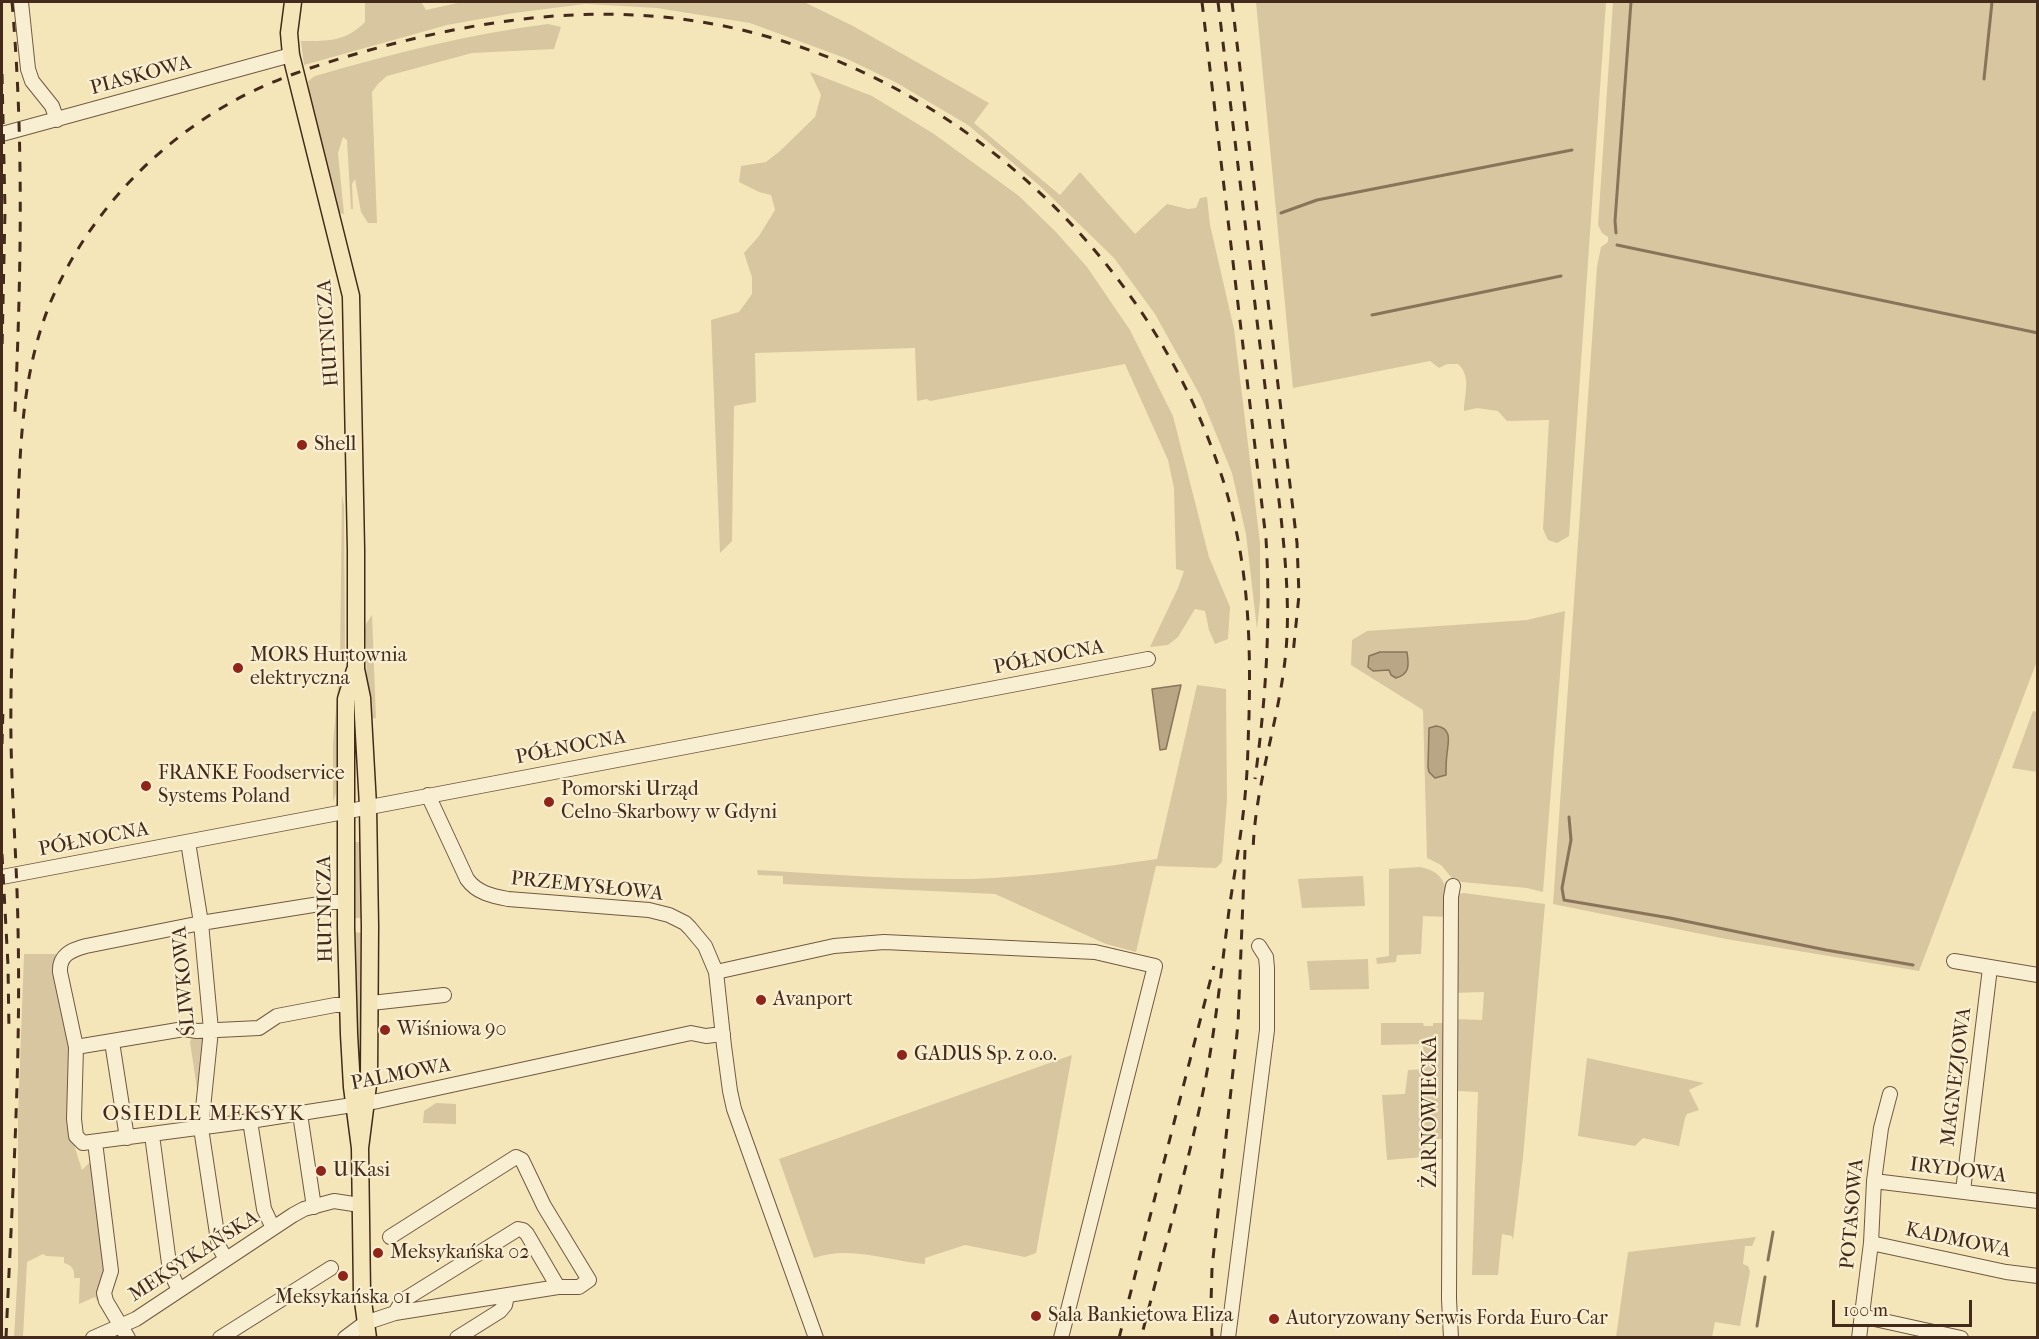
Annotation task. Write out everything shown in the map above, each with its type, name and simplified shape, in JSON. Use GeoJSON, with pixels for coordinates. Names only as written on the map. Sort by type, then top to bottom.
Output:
{"type":"FeatureCollection","features":[{"type":"Feature","properties":{"kind":"main road","name":"HUTNICZA"},"geometry":{"type":"LineString","coordinates":[[293,2],[289,33],[291,55],[351,296],[356,669],[362,698],[368,806],[371,1003],[369,1077],[361,1104]]}},
{"type":"Feature","properties":{"kind":"main road","name":"HUTNICZA"},"geometry":{"type":"LineString","coordinates":[[356,669],[346,699],[346,928],[349,1005],[361,1104],[362,1294],[367,1330]]}},
{"type":"Feature","properties":{"kind":"main road"},"geometry":{"type":"LineString","coordinates":[[346,928],[370,927]]}},
{"type":"Feature","properties":{"kind":"street"},"geometry":{"type":"LineString","coordinates":[[21,2],[28,69],[32,81],[52,106],[57,120]]}},
{"type":"Feature","properties":{"kind":"street","name":"PIASKOWA"},"geometry":{"type":"LineString","coordinates":[[2,134],[291,55]]}},
{"type":"Feature","properties":{"kind":"street","name":"PÓŁNOCNA"},"geometry":{"type":"LineString","coordinates":[[2,877],[1148,659]]}},
{"type":"Feature","properties":{"kind":"street","name":"PRZEMYSŁOWA"},"geometry":{"type":"LineString","coordinates":[[428,795],[467,879],[477,890],[508,899],[649,910],[663,913],[685,923],[695,932],[705,946],[716,972],[734,1109],[816,1338]]}},
{"type":"Feature","properties":{"kind":"street","name":"ŚLIWKOWA"},"geometry":{"type":"LineString","coordinates":[[188,842],[201,923],[211,1030],[201,1128],[219,1247],[226,1259]]}},
{"type":"Feature","properties":{"kind":"street","name":"ŻARNOWIECKA"},"geometry":{"type":"LineString","coordinates":[[1451,1338],[1449,1299],[1451,897],[1453,886]]}},
{"type":"Feature","properties":{"kind":"street"},"geometry":{"type":"LineString","coordinates":[[124,1331],[106,1301],[104,1293],[111,1271],[89,1143],[76,1136],[74,1119],[76,1047],[60,972],[60,964],[64,956],[75,949],[86,946],[201,923],[332,902],[346,902]]}},
{"type":"Feature","properties":{"kind":"street"},"geometry":{"type":"LineString","coordinates":[[716,972],[824,947],[884,942],[1095,952],[1155,966],[1061,1338]]}},
{"type":"Feature","properties":{"kind":"street"},"geometry":{"type":"LineString","coordinates":[[1228,1338],[1268,1023],[1268,968],[1266,957],[1259,946]]}},
{"type":"Feature","properties":{"kind":"street"},"geometry":{"type":"LineString","coordinates":[[1954,961],[2037,975]]}},
{"type":"Feature","properties":{"kind":"street","name":"MAGNEZJOWA"},"geometry":{"type":"LineString","coordinates":[[1963,1191],[1990,968]]}},
{"type":"Feature","properties":{"kind":"street"},"geometry":{"type":"LineString","coordinates":[[371,1003],[444,995]]}},
{"type":"Feature","properties":{"kind":"street"},"geometry":{"type":"LineString","coordinates":[[76,1047],[184,1029],[197,1031],[259,1028],[277,1016],[335,1005],[349,1005]]}},
{"type":"Feature","properties":{"kind":"street","name":"PALMOWA"},"geometry":{"type":"LineString","coordinates":[[89,1143],[361,1104],[691,1033],[706,1036],[723,1034]]}},
{"type":"Feature","properties":{"kind":"street"},"geometry":{"type":"LineString","coordinates":[[112,1042],[127,1138]]}},
{"type":"Feature","properties":{"kind":"street","name":"POTASOWA"},"geometry":{"type":"LineString","coordinates":[[1859,1338],[1871,1243],[1874,1181],[1881,1128],[1890,1094]]}},
{"type":"Feature","properties":{"kind":"street"},"geometry":{"type":"LineString","coordinates":[[300,1114],[314,1207]]}},
{"type":"Feature","properties":{"kind":"street"},"geometry":{"type":"LineString","coordinates":[[250,1121],[264,1209],[273,1228]]}},
{"type":"Feature","properties":{"kind":"street"},"geometry":{"type":"LineString","coordinates":[[152,1135],[170,1271],[179,1290]]}},
{"type":"Feature","properties":{"kind":"street"},"geometry":{"type":"LineString","coordinates":[[345,1338],[367,1330],[395,1313],[558,1287],[579,1287],[589,1280],[544,1206],[522,1160],[516,1157],[390,1237]]}},
{"type":"Feature","properties":{"kind":"street","name":"IRYDOWA"},"geometry":{"type":"LineString","coordinates":[[1874,1181],[2037,1201]]}},
{"type":"Feature","properties":{"kind":"street","name":"MEKSYKAŃSKA"},"geometry":{"type":"LineString","coordinates":[[93,1338],[124,1331],[136,1319],[293,1215],[334,1201],[360,1204]]}},
{"type":"Feature","properties":{"kind":"street"},"geometry":{"type":"LineString","coordinates":[[395,1313],[402,1301],[518,1229],[527,1234],[558,1287]]}},
{"type":"Feature","properties":{"kind":"street","name":"KADMOWA"},"geometry":{"type":"LineString","coordinates":[[1871,1243],[2006,1272],[2037,1276]]}},
{"type":"Feature","properties":{"kind":"street"},"geometry":{"type":"LineString","coordinates":[[220,1338],[331,1268]]}},
{"type":"Feature","properties":{"kind":"street"},"geometry":{"type":"LineString","coordinates":[[457,1338],[503,1308],[507,1296]]}},
{"type":"Feature","properties":{"kind":"street"},"geometry":{"type":"LineString","coordinates":[[1861,1316],[1961,1338]]}},
{"type":"Feature","properties":{"kind":"shaded area"},"geometry":{"type":"Polygon","coordinates":[[[365,2],[421,2],[426,10],[462,2],[804,2],[853,26],[989,103],[974,123],[1060,195],[1080,172],[1135,234],[1167,204],[1188,209],[1196,208],[1200,198],[1207,197],[1210,225],[1234,329],[1260,543],[1260,600],[1257,629],[1246,534],[1232,473],[1201,397],[1155,314],[1114,258],[1040,186],[968,125],[897,83],[845,58],[750,23],[657,8],[585,4],[514,13],[447,25],[304,65],[301,41],[336,39],[358,29],[365,22],[365,2]]]}},
{"type":"Feature","properties":{"kind":"shaded area"},"geometry":{"type":"Polygon","coordinates":[[[1256,2],[1606,2],[1569,536],[1557,543],[1548,540],[1543,529],[1549,420],[1507,421],[1498,411],[1477,408],[1464,411],[1466,380],[1458,364],[1447,364],[1439,368],[1430,361],[1293,388],[1256,2]]]}},
{"type":"Feature","properties":{"kind":"shaded area"},"geometry":{"type":"Polygon","coordinates":[[[1613,2],[2037,2],[2037,661],[1919,971],[1726,939],[1553,904],[1597,267],[1601,247],[1608,242],[1608,237],[1602,233],[1598,225],[1613,2]]]}},
{"type":"Feature","properties":{"kind":"shaded area"},"geometry":{"type":"Polygon","coordinates":[[[548,24],[561,27],[554,49],[472,53],[387,76],[378,84],[372,92],[377,223],[368,223],[361,212],[355,179],[352,184],[353,209],[351,209],[347,140],[343,137],[338,153],[344,214],[339,213],[310,100],[308,81],[315,76],[430,46],[489,33],[548,24]]]}},
{"type":"Feature","properties":{"kind":"shaded area"},"geometry":{"type":"Polygon","coordinates":[[[810,72],[872,96],[934,134],[1019,196],[1056,232],[1087,267],[1130,330],[1173,416],[1209,557],[1230,607],[1228,639],[1215,644],[1205,611],[1195,609],[1178,637],[1168,645],[1150,647],[1184,571],[1176,569],[1174,488],[1168,460],[1125,364],[930,401],[927,399],[917,401],[915,348],[755,353],[756,402],[734,406],[732,541],[720,553],[711,320],[739,312],[752,294],[752,277],[744,253],[759,236],[775,210],[771,195],[739,182],[741,166],[766,162],[815,117],[821,95],[810,72]]]}},
{"type":"Feature","properties":{"kind":"shaded area"},"geometry":{"type":"Polygon","coordinates":[[[342,494],[345,659],[340,664],[342,494]]]}},
{"type":"Feature","properties":{"kind":"shaded area"},"geometry":{"type":"Polygon","coordinates":[[[1565,611],[1543,892],[1527,888],[1462,882],[1452,878],[1441,865],[1427,858],[1423,710],[1351,665],[1352,640],[1367,631],[1527,620],[1565,611]]]}},
{"type":"Feature","properties":{"kind":"shaded area"},"geometry":{"type":"Polygon","coordinates":[[[372,615],[376,718],[371,719],[368,703],[365,632],[366,624],[372,615]]]}},
{"type":"Feature","properties":{"kind":"shaded area"},"geometry":{"type":"Polygon","coordinates":[[[1380,652],[1407,652],[1408,665],[1404,674],[1396,678],[1389,670],[1373,671],[1368,667],[1369,656],[1380,652]]]}},
{"type":"Feature","properties":{"kind":"shaded area"},"geometry":{"type":"Polygon","coordinates":[[[339,675],[343,684],[336,793],[333,802],[333,744],[339,675]]]}},
{"type":"Feature","properties":{"kind":"shaded area"},"geometry":{"type":"Polygon","coordinates":[[[1181,685],[1166,749],[1160,750],[1152,689],[1181,685]]]}},
{"type":"Feature","properties":{"kind":"shaded area"},"geometry":{"type":"Polygon","coordinates":[[[1197,685],[1226,689],[1227,800],[1222,862],[1216,868],[1156,866],[1136,952],[1106,944],[995,894],[783,884],[783,876],[758,875],[757,870],[891,878],[971,879],[1088,869],[1157,859],[1197,685]]]}},
{"type":"Feature","properties":{"kind":"shaded area"},"geometry":{"type":"Polygon","coordinates":[[[2033,711],[2037,712],[2037,772],[2012,768],[2033,711]]]}},
{"type":"Feature","properties":{"kind":"shaded area"},"geometry":{"type":"Polygon","coordinates":[[[1436,726],[1445,730],[1448,740],[1446,775],[1435,778],[1429,772],[1428,767],[1429,728],[1436,726]]]}},
{"type":"Feature","properties":{"kind":"shaded area"},"geometry":{"type":"Polygon","coordinates":[[[353,842],[363,842],[362,918],[355,918],[353,915],[353,842]]]}},
{"type":"Feature","properties":{"kind":"shaded area"},"geometry":{"type":"Polygon","coordinates":[[[1420,867],[1430,870],[1442,879],[1447,892],[1448,917],[1423,916],[1421,954],[1397,955],[1396,962],[1377,964],[1376,958],[1389,956],[1389,869],[1420,867]]]}},
{"type":"Feature","properties":{"kind":"shaded area"},"geometry":{"type":"Polygon","coordinates":[[[1363,876],[1365,906],[1302,908],[1298,879],[1363,876]]]}},
{"type":"Feature","properties":{"kind":"shaded area"},"geometry":{"type":"Polygon","coordinates":[[[1464,893],[1545,904],[1523,1157],[1513,1240],[1512,1236],[1502,1234],[1498,1275],[1472,1275],[1478,1092],[1456,1091],[1454,1019],[1482,1020],[1484,992],[1454,993],[1456,894],[1464,893]]]}},
{"type":"Feature","properties":{"kind":"shaded area"},"geometry":{"type":"Polygon","coordinates":[[[362,933],[363,1083],[356,1084],[353,934],[362,933]]]}},
{"type":"Feature","properties":{"kind":"shaded area"},"geometry":{"type":"Polygon","coordinates":[[[24,954],[59,954],[70,1044],[70,1132],[82,1170],[92,1160],[105,1274],[98,1287],[99,1300],[97,1301],[95,1297],[79,1304],[80,1278],[74,1278],[71,1267],[64,1263],[64,1257],[43,1254],[27,1262],[23,1337],[14,1338],[18,1267],[18,1118],[24,954]]]}},
{"type":"Feature","properties":{"kind":"shaded area"},"geometry":{"type":"Polygon","coordinates":[[[1368,959],[1369,989],[1310,990],[1307,961],[1368,959]]]}},
{"type":"Feature","properties":{"kind":"shaded area"},"geometry":{"type":"Polygon","coordinates":[[[1381,1023],[1423,1023],[1424,1026],[1433,1026],[1433,1023],[1449,1023],[1448,1139],[1425,1139],[1424,1157],[1387,1160],[1382,1095],[1405,1094],[1408,1070],[1424,1069],[1423,1044],[1381,1045],[1381,1023]]]}},
{"type":"Feature","properties":{"kind":"shaded area"},"geometry":{"type":"Polygon","coordinates":[[[204,1036],[199,1102],[190,1042],[192,1037],[204,1036]]]}},
{"type":"Feature","properties":{"kind":"shaded area"},"geometry":{"type":"Polygon","coordinates":[[[1072,1055],[1036,1253],[1025,1257],[965,1245],[925,1258],[925,1264],[855,1253],[828,1254],[814,1258],[779,1159],[1072,1055]]]}},
{"type":"Feature","properties":{"kind":"shaded area"},"geometry":{"type":"Polygon","coordinates":[[[1587,1058],[1704,1083],[1689,1090],[1699,1110],[1687,1114],[1679,1146],[1643,1138],[1635,1146],[1578,1136],[1587,1058]]]}},
{"type":"Feature","properties":{"kind":"shaded area"},"geometry":{"type":"Polygon","coordinates":[[[436,1103],[456,1104],[456,1124],[423,1123],[424,1111],[436,1103]]]}},
{"type":"Feature","properties":{"kind":"shaded area"},"geometry":{"type":"Polygon","coordinates":[[[1756,1237],[1752,1246],[1745,1246],[1743,1264],[1748,1266],[1750,1271],[1740,1326],[1715,1322],[1712,1337],[1616,1337],[1628,1252],[1756,1237]]]}},
{"type":"Feature","properties":{"kind":"waterway"},"geometry":{"type":"LineString","coordinates":[[1616,233],[1631,2]]}},
{"type":"Feature","properties":{"kind":"waterway"},"geometry":{"type":"LineString","coordinates":[[1984,79],[1992,2]]}},
{"type":"Feature","properties":{"kind":"waterway"},"geometry":{"type":"LineString","coordinates":[[1281,213],[1317,200],[1572,150]]}},
{"type":"Feature","properties":{"kind":"waterway"},"geometry":{"type":"LineString","coordinates":[[1617,245],[2038,333]]}},
{"type":"Feature","properties":{"kind":"waterway"},"geometry":{"type":"LineString","coordinates":[[1372,315],[1561,276]]}},
{"type":"Feature","properties":{"kind":"waterway"},"geometry":{"type":"LineString","coordinates":[[1569,817],[1571,840],[1562,888],[1564,900],[1913,965]]}},
{"type":"Feature","properties":{"kind":"waterway"},"geometry":{"type":"LineString","coordinates":[[1768,1260],[1773,1232]]}},
{"type":"Feature","properties":{"kind":"waterway"},"geometry":{"type":"LineString","coordinates":[[1757,1326],[1765,1277]]}},
{"type":"Feature","properties":{"kind":"railway"},"geometry":{"type":"LineString","coordinates":[[12,2],[20,156],[19,309],[15,412]]}},
{"type":"Feature","properties":{"kind":"railway"},"geometry":{"type":"LineString","coordinates":[[1202,2],[1266,539],[1268,599],[1266,659],[1255,779]]}},
{"type":"Feature","properties":{"kind":"railway"},"geometry":{"type":"LineString","coordinates":[[1218,2],[1281,517],[1287,593],[1284,668],[1257,807],[1253,854]]}},
{"type":"Feature","properties":{"kind":"railway"},"geometry":{"type":"LineString","coordinates":[[1232,2],[1297,543],[1299,595],[1293,654]]}},
{"type":"Feature","properties":{"kind":"railway"},"geometry":{"type":"LineString","coordinates":[[6,1338],[19,979],[11,714],[19,475],[27,387],[41,329],[51,301],[86,237],[131,180],[185,132],[247,94],[316,66],[434,34],[509,21],[586,14],[663,17],[757,34],[848,65],[932,110],[1010,166],[1079,233],[1139,309],[1187,391],[1223,480],[1243,568],[1249,656],[1247,768],[1245,800],[1205,1081],[1141,1338]]}},
{"type":"Feature","properties":{"kind":"railway"},"geometry":{"type":"LineString","coordinates":[[2,74],[5,210],[2,350]]}},
{"type":"Feature","properties":{"kind":"railway"},"geometry":{"type":"LineString","coordinates":[[2,744],[3,709]]}},
{"type":"Feature","properties":{"kind":"railway"},"geometry":{"type":"LineString","coordinates":[[1212,1338],[1212,1268],[1238,1024],[1245,850]]}},
{"type":"Feature","properties":{"kind":"railway"},"geometry":{"type":"LineString","coordinates":[[2,854],[9,1033]]}},
{"type":"Feature","properties":{"kind":"railway"},"geometry":{"type":"LineString","coordinates":[[1119,1338],[1214,966]]}},
{"type":"Feature","properties":{"kind":"place","name":"Shell"},"geometry":{"type":"Point","coordinates":[302,445]}},
{"type":"Feature","properties":{"kind":"place","name":"MORS Hurtownia elektryczna"},"geometry":{"type":"Point","coordinates":[238,668]}},
{"type":"Feature","properties":{"kind":"place","name":"FRANKE Foodservice Systems Poland"},"geometry":{"type":"Point","coordinates":[146,786]}},
{"type":"Feature","properties":{"kind":"place","name":"Pomorski Urząd Celno-Skarbowy w Gdyni"},"geometry":{"type":"Point","coordinates":[549,802]}},
{"type":"Feature","properties":{"kind":"place","name":"Avanport"},"geometry":{"type":"Point","coordinates":[761,1000]}},
{"type":"Feature","properties":{"kind":"place","name":"Wiśniowa 90"},"geometry":{"type":"Point","coordinates":[385,1030]}},
{"type":"Feature","properties":{"kind":"place","name":"GADUS Sp. z o.o."},"geometry":{"type":"Point","coordinates":[902,1055]}},
{"type":"Feature","properties":{"kind":"place","name":"U Kasi"},"geometry":{"type":"Point","coordinates":[321,1171]}},
{"type":"Feature","properties":{"kind":"place","name":"Meksykańska 02"},"geometry":{"type":"Point","coordinates":[378,1253]}},
{"type":"Feature","properties":{"kind":"place","name":"Meksykańska 01"},"geometry":{"type":"Point","coordinates":[343,1276]}},
{"type":"Feature","properties":{"kind":"place","name":"Sala Bankietowa Eliza"},"geometry":{"type":"Point","coordinates":[1036,1316]}},
{"type":"Feature","properties":{"kind":"place","name":"Autoryzowany Serwis Forda Euro-Car"},"geometry":{"type":"Point","coordinates":[1274,1319]}},
{"type":"Feature","properties":{"kind":"district","name":"OSIEDLE MEKSYK"},"geometry":{"type":"Point","coordinates":[204,1115]}}]}
